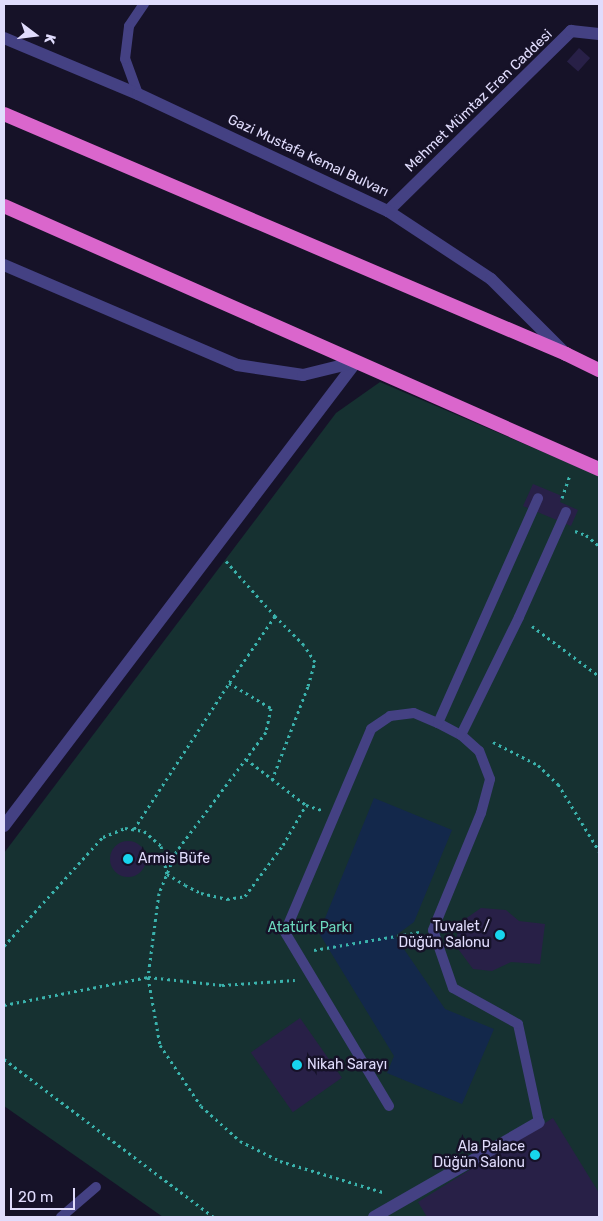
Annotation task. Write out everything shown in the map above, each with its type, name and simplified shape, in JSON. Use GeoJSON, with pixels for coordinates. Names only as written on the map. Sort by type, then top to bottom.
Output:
{"type":"FeatureCollection","features":[{"type":"Feature","properties":{"kind":"highway","name":"Gazi Mustafa Kemal Bulvarı"},"geometry":{"type":"LineString","coordinates":[[4,114],[566,354],[599,370]]}},
{"type":"Feature","properties":{"kind":"highway"},"geometry":{"type":"LineString","coordinates":[[4,206],[599,469]]}},
{"type":"Feature","properties":{"kind":"street","name":"Mehmet Mümtaz Eren Caddesi"},"geometry":{"type":"LineString","coordinates":[[388,211],[571,31],[599,34]]}},
{"type":"Feature","properties":{"kind":"street","name":"Gazi Mustafa Kemal Bulvarı"},"geometry":{"type":"LineString","coordinates":[[4,38],[138,94],[388,211],[491,279],[566,354]]}},
{"type":"Feature","properties":{"kind":"street"},"geometry":{"type":"LineString","coordinates":[[4,265],[237,365],[303,375],[356,362]]}},
{"type":"Feature","properties":{"kind":"street"},"geometry":{"type":"LineString","coordinates":[[4,826],[356,362]]}},
{"type":"Feature","properties":{"kind":"street"},"geometry":{"type":"LineString","coordinates":[[374,1217],[539,1122]]}},
{"type":"Feature","properties":{"kind":"lane"},"geometry":{"type":"LineString","coordinates":[[138,94],[125,59],[129,26],[144,4]]}},
{"type":"Feature","properties":{"kind":"lane"},"geometry":{"type":"LineString","coordinates":[[438,723],[538,498]]}},
{"type":"Feature","properties":{"kind":"lane"},"geometry":{"type":"LineString","coordinates":[[461,735],[519,616],[566,512]]}},
{"type":"Feature","properties":{"kind":"lane"},"geometry":{"type":"LineString","coordinates":[[389,1106],[285,932],[371,729],[390,716],[414,712],[461,735],[479,751],[490,779],[481,813],[433,930],[453,988],[518,1024],[539,1122]]}},
{"type":"Feature","properties":{"kind":"lane"},"geometry":{"type":"LineString","coordinates":[[61,1217],[96,1187]]}},
{"type":"Feature","properties":{"kind":"path"},"geometry":{"type":"LineString","coordinates":[[561,500],[576,459]]}},
{"type":"Feature","properties":{"kind":"path"},"geometry":{"type":"LineString","coordinates":[[214,548],[275,616],[304,645],[315,662],[308,686],[272,780]]}},
{"type":"Feature","properties":{"kind":"path"},"geometry":{"type":"LineString","coordinates":[[134,830],[275,616]]}},
{"type":"Feature","properties":{"kind":"path"},"geometry":{"type":"LineString","coordinates":[[519,616],[599,676]]}},
{"type":"Feature","properties":{"kind":"path"},"geometry":{"type":"LineString","coordinates":[[229,684],[270,708],[266,732],[176,852],[160,893],[148,977],[160,1045],[201,1106],[240,1141],[280,1162],[362,1188],[408,1198]]}},
{"type":"Feature","properties":{"kind":"path"},"geometry":{"type":"LineString","coordinates":[[490,741],[538,765],[558,784],[599,851]]}},
{"type":"Feature","properties":{"kind":"path"},"geometry":{"type":"LineString","coordinates":[[4,946],[103,837],[125,828],[144,831],[161,846],[167,874],[202,893],[226,899],[245,896],[283,845],[306,805],[246,758]]}},
{"type":"Feature","properties":{"kind":"path"},"geometry":{"type":"LineString","coordinates":[[296,953],[433,930]]}},
{"type":"Feature","properties":{"kind":"path"},"geometry":{"type":"LineString","coordinates":[[4,1005],[148,977],[222,985],[312,978]]}},
{"type":"Feature","properties":{"kind":"path"},"geometry":{"type":"LineString","coordinates":[[4,1059],[214,1217]]}},
{"type":"Feature","properties":{"kind":"green space","name":"Atatürk Parkı"},"geometry":{"type":"Polygon","coordinates":[[[380,382],[599,476],[599,1217],[163,1217],[4,1106],[4,853],[336,413],[380,382]]]}},
{"type":"Feature","properties":{"kind":"water"},"geometry":{"type":"Polygon","coordinates":[[[374,798],[452,830],[414,922],[395,936],[445,1009],[494,1029],[462,1104],[387,1073],[394,1056],[319,933],[374,798]]]}},
{"type":"Feature","properties":{"kind":"building"},"geometry":{"type":"Polygon","coordinates":[[[579,48],[590,58],[578,71],[567,61],[579,48]]]}},
{"type":"Feature","properties":{"kind":"building"},"geometry":{"type":"Polygon","coordinates":[[[533,484],[562,496],[560,502],[578,510],[571,526],[523,506],[533,484]]]}},
{"type":"Feature","properties":{"kind":"building","name":"Armis Büfe"},"geometry":{"type":"Polygon","coordinates":[[[128,841],[135,842],[141,846],[145,852],[145,866],[141,872],[135,876],[128,877],[121,876],[115,872],[111,866],[110,859],[111,852],[115,846],[121,842],[128,841]]]}},
{"type":"Feature","properties":{"kind":"building","name":"Tuvalet / Düğün Salonu"},"geometry":{"type":"Polygon","coordinates":[[[481,908],[506,910],[519,921],[545,924],[540,964],[511,962],[492,971],[473,969],[456,946],[458,924],[481,908]]]}},
{"type":"Feature","properties":{"kind":"building","name":"Nikah Sarayı"},"geometry":{"type":"Polygon","coordinates":[[[300,1018],[342,1078],[293,1112],[251,1052],[300,1018]]]}},
{"type":"Feature","properties":{"kind":"building","name":"Ala Palace Düğün Salonu"},"geometry":{"type":"Polygon","coordinates":[[[553,1118],[599,1193],[599,1217],[427,1217],[418,1202],[553,1118]]]}},
{"type":"Feature","properties":{"kind":"place","name":"Armis Büfe"},"geometry":{"type":"Point","coordinates":[128,859]}},
{"type":"Feature","properties":{"kind":"place","name":"Tuvalet / Düğün Salonu"},"geometry":{"type":"Point","coordinates":[500,935]}},
{"type":"Feature","properties":{"kind":"place","name":"Nikah Sarayı"},"geometry":{"type":"Point","coordinates":[297,1065]}},
{"type":"Feature","properties":{"kind":"place","name":"Ala Palace Düğün Salonu"},"geometry":{"type":"Point","coordinates":[535,1155]}}]}
